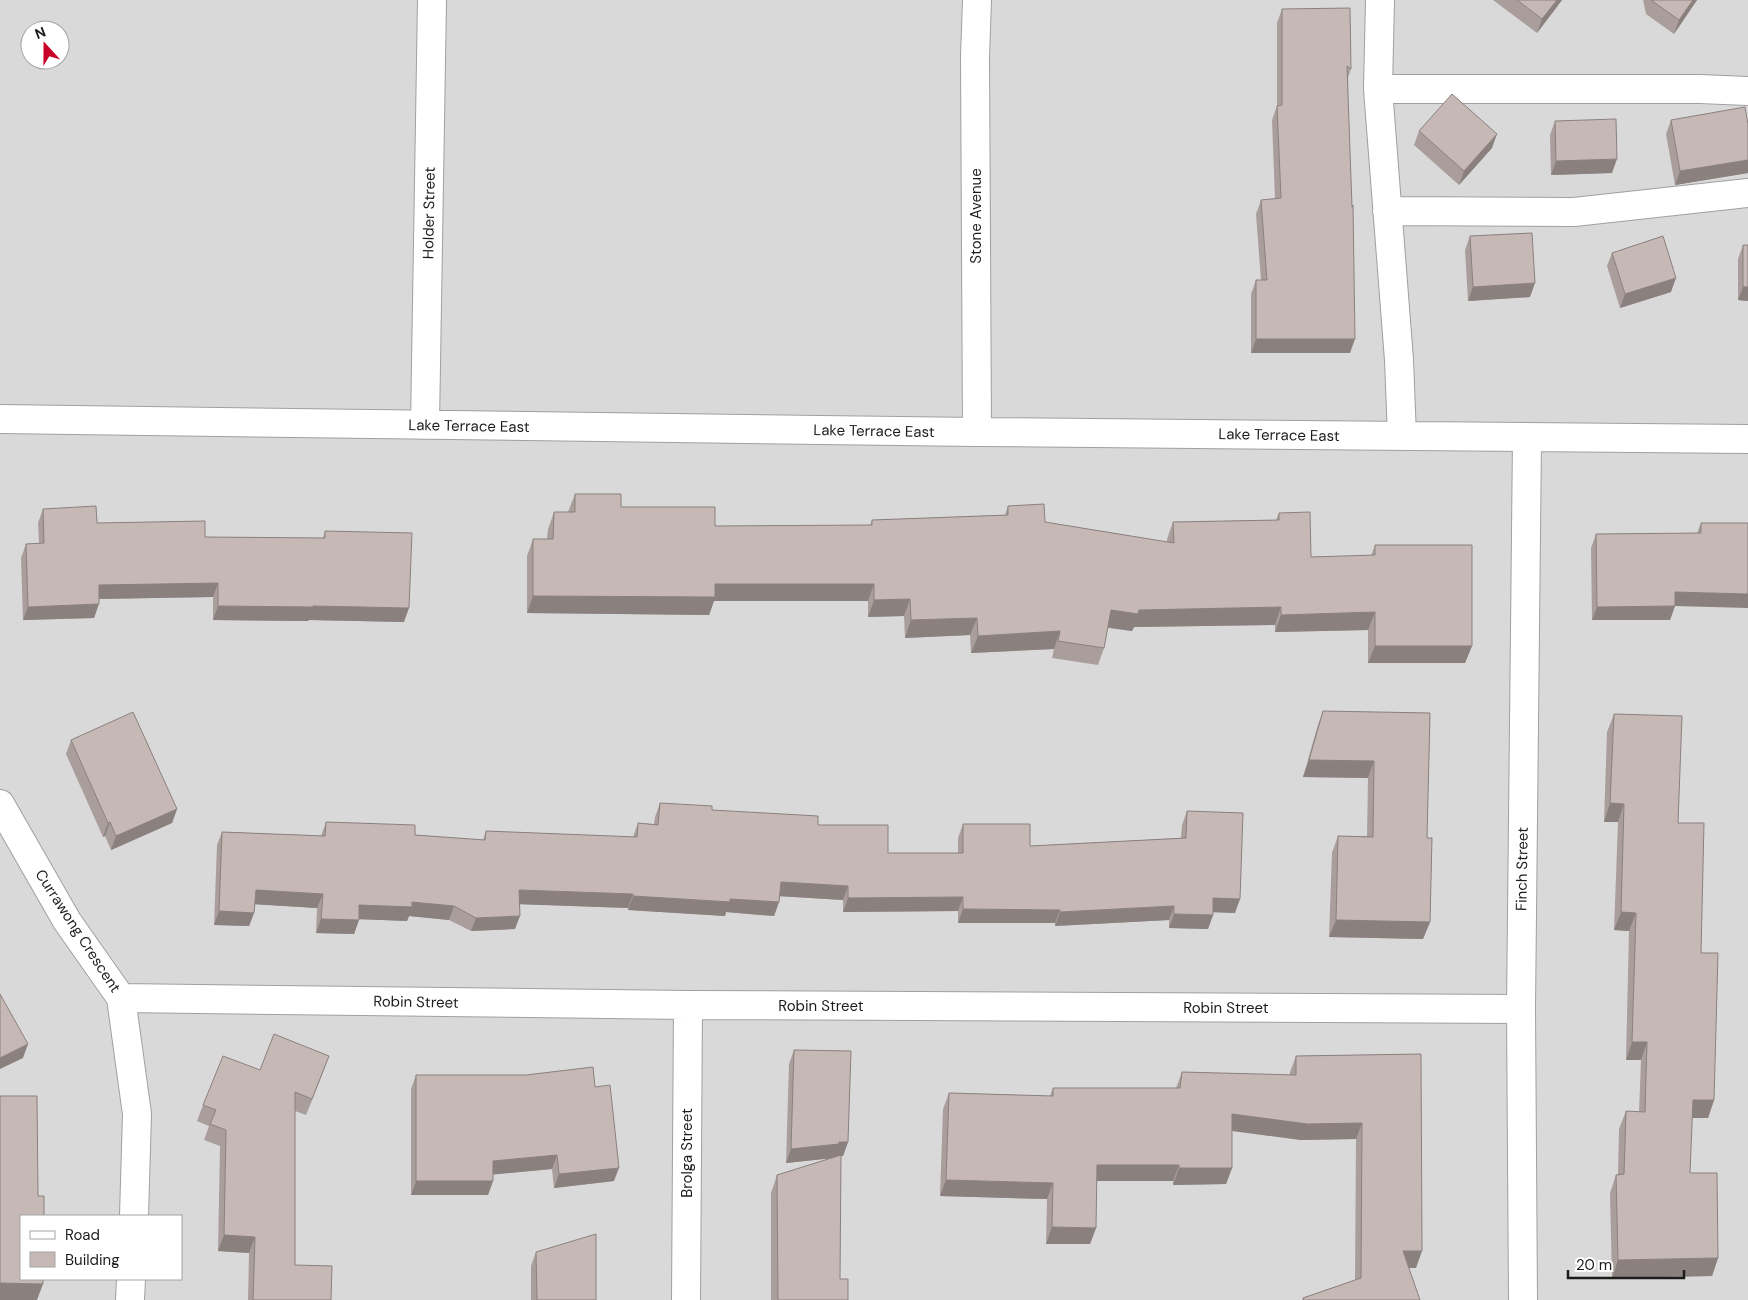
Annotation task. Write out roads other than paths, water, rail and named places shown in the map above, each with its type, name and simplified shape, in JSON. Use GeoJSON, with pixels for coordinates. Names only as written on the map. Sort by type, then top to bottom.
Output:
{"type":"FeatureCollection","features":[{"type":"Feature","properties":{"kind":"street","name":"Holder Street"},"geometry":{"type":"LineString","coordinates":[[425,425],[432,0]]}},
{"type":"Feature","properties":{"kind":"street","name":"Stone Avenue"},"geometry":{"type":"LineString","coordinates":[[977,0],[975,67],[978,432]]}},
{"type":"Feature","properties":{"kind":"street"},"geometry":{"type":"LineString","coordinates":[[1380,0],[1378,88],[1399,360],[1402,436]]}},
{"type":"Feature","properties":{"kind":"street"},"geometry":{"type":"LineString","coordinates":[[1378,88],[1691,89],[1748,91]]}},
{"type":"Feature","properties":{"kind":"street"},"geometry":{"type":"LineString","coordinates":[[1387,211],[1574,212],[1748,193]]}},
{"type":"Feature","properties":{"kind":"street","name":"Lake Terrace East"},"geometry":{"type":"LineString","coordinates":[[0,419],[978,432],[1748,439]]}},
{"type":"Feature","properties":{"kind":"street","name":"Finch Street"},"geometry":{"type":"LineString","coordinates":[[1523,1300],[1521,1009],[1527,438]]}},
{"type":"Feature","properties":{"kind":"street","name":"Currawong Crescent"},"geometry":{"type":"LineString","coordinates":[[0,804],[67,921],[121,998],[137,1114],[134,1215]]}},
{"type":"Feature","properties":{"kind":"street","name":"Robin Street"},"geometry":{"type":"LineString","coordinates":[[121,998],[688,1005],[1521,1009]]}},
{"type":"Feature","properties":{"kind":"street","name":"Brolga Street"},"geometry":{"type":"LineString","coordinates":[[686,1300],[688,1005]]}},
{"type":"Feature","properties":{"kind":"street"},"geometry":{"type":"LineString","coordinates":[[130,1300],[131,1280]]}}]}
